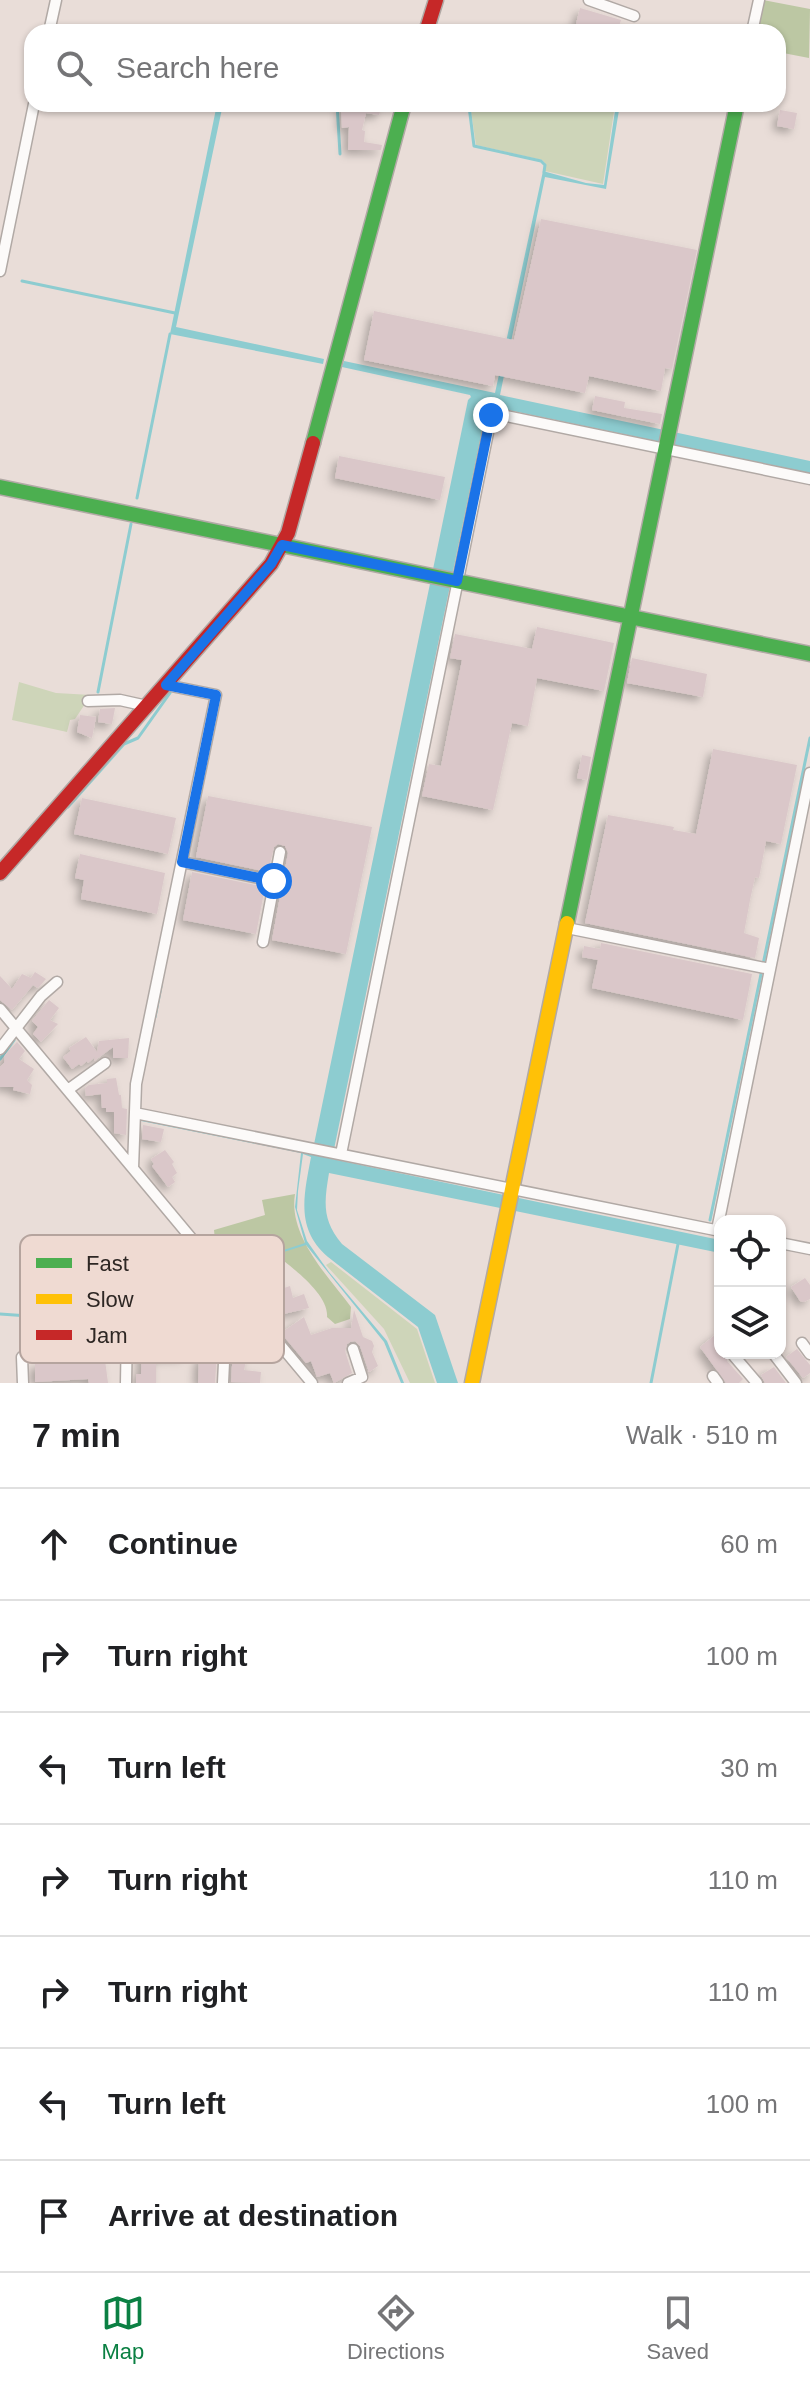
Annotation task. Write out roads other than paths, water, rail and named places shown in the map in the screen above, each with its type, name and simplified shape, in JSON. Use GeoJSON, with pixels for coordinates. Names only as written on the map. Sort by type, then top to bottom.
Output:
{"type":"FeatureCollection","features":[{"type":"Feature","properties":{"kind":"street"},"geometry":{"type":"LineString","coordinates":[[51,24],[56,0]]}},
{"type":"Feature","properties":{"kind":"street"},"geometry":{"type":"LineString","coordinates":[[428,24],[436,0]]}},
{"type":"Feature","properties":{"kind":"street"},"geometry":{"type":"LineString","coordinates":[[589,0],[634,16]]}},
{"type":"Feature","properties":{"kind":"street"},"geometry":{"type":"LineString","coordinates":[[754,24],[759,0]]}},
{"type":"Feature","properties":{"kind":"street"},"geometry":{"type":"LineString","coordinates":[[0,271],[32,112]]}},
{"type":"Feature","properties":{"kind":"street"},"geometry":{"type":"LineString","coordinates":[[0,873],[271,564],[282,545],[292,520],[402,112]]}},
{"type":"Feature","properties":{"kind":"street"},"geometry":{"type":"LineString","coordinates":[[472,1383],[735,112]]}},
{"type":"Feature","properties":{"kind":"street"},"geometry":{"type":"LineString","coordinates":[[341,1154],[455,580],[492,413],[810,479]]}},
{"type":"Feature","properties":{"kind":"street"},"geometry":{"type":"LineString","coordinates":[[0,487],[810,654]]}},
{"type":"Feature","properties":{"kind":"street"},"geometry":{"type":"LineString","coordinates":[[133,1168],[136,1084],[216,695],[166,685]]}},
{"type":"Feature","properties":{"kind":"street"},"geometry":{"type":"LineString","coordinates":[[88,701],[120,700],[147,706]]}},
{"type":"Feature","properties":{"kind":"street"},"geometry":{"type":"LineString","coordinates":[[721,1215],[810,773]]}},
{"type":"Feature","properties":{"kind":"street"},"geometry":{"type":"LineString","coordinates":[[263,942],[280,852]]}},
{"type":"Feature","properties":{"kind":"street"},"geometry":{"type":"LineString","coordinates":[[182,862],[274,881]]}},
{"type":"Feature","properties":{"kind":"street"},"geometry":{"type":"LineString","coordinates":[[567,928],[770,969]]}},
{"type":"Feature","properties":{"kind":"street"},"geometry":{"type":"LineString","coordinates":[[0,1049],[41,996],[57,982]]}},
{"type":"Feature","properties":{"kind":"street"},"geometry":{"type":"LineString","coordinates":[[0,1009],[188,1235]]}},
{"type":"Feature","properties":{"kind":"street"},"geometry":{"type":"LineString","coordinates":[[69,1089],[105,1063]]}},
{"type":"Feature","properties":{"kind":"street"},"geometry":{"type":"LineString","coordinates":[[135,1113],[714,1229]]}},
{"type":"Feature","properties":{"kind":"street"},"geometry":{"type":"LineString","coordinates":[[786,1244],[810,1249]]}},
{"type":"Feature","properties":{"kind":"street"},"geometry":{"type":"LineString","coordinates":[[802,1343],[810,1354]]}},
{"type":"Feature","properties":{"kind":"street"},"geometry":{"type":"LineString","coordinates":[[284,1349],[312,1383]]}},
{"type":"Feature","properties":{"kind":"street"},"geometry":{"type":"LineString","coordinates":[[348,1383],[362,1377],[353,1349]]}},
{"type":"Feature","properties":{"kind":"street"},"geometry":{"type":"LineString","coordinates":[[737,1359],[757,1383]]}},
{"type":"Feature","properties":{"kind":"street"},"geometry":{"type":"LineString","coordinates":[[778,1359],[796,1383]]}},
{"type":"Feature","properties":{"kind":"street"},"geometry":{"type":"LineString","coordinates":[[22,1363],[23,1383]]}},
{"type":"Feature","properties":{"kind":"street"},"geometry":{"type":"LineString","coordinates":[[126,1383],[127,1363]]}},
{"type":"Feature","properties":{"kind":"street"},"geometry":{"type":"LineString","coordinates":[[223,1383],[224,1363]]}},
{"type":"Feature","properties":{"kind":"water"},"geometry":{"type":"Polygon","coordinates":[[[215,112],[221,112],[176,327],[324,359],[323,364],[170,334],[215,112]]]}},
{"type":"Feature","properties":{"kind":"water"},"geometry":{"type":"Polygon","coordinates":[[[615,112],[619,112],[606,189],[545,177],[500,395],[810,461],[810,473],[493,407],[486,411],[332,1159],[714,1239],[714,1252],[329,1173],[326,1211],[335,1235],[342,1244],[435,1315],[458,1383],[437,1383],[418,1327],[328,1257],[310,1235],[304,1211],[311,1157],[303,1154],[297,1210],[307,1241],[387,1341],[404,1383],[401,1383],[384,1342],[306,1245],[284,1252],[305,1243],[295,1207],[301,1153],[141,1121],[141,1117],[312,1154],[471,397],[342,367],[344,361],[495,393],[543,171],[604,185],[615,112]]]}},
{"type":"Feature","properties":{"kind":"waterway"},"geometry":{"type":"LineString","coordinates":[[337,112],[340,154]]}},
{"type":"Feature","properties":{"kind":"waterway"},"geometry":{"type":"LineString","coordinates":[[470,112],[474,146],[541,161],[545,165],[544,172]]}},
{"type":"Feature","properties":{"kind":"waterway"},"geometry":{"type":"LineString","coordinates":[[22,281],[175,313]]}},
{"type":"Feature","properties":{"kind":"waterway"},"geometry":{"type":"LineString","coordinates":[[137,498],[170,334]]}},
{"type":"Feature","properties":{"kind":"waterway"},"geometry":{"type":"LineString","coordinates":[[98,692],[131,524]]}},
{"type":"Feature","properties":{"kind":"waterway"},"geometry":{"type":"LineString","coordinates":[[68,807],[124,744],[138,738],[170,693]]}},
{"type":"Feature","properties":{"kind":"waterway"},"geometry":{"type":"LineString","coordinates":[[710,1220],[810,738]]}},
{"type":"Feature","properties":{"kind":"waterway"},"geometry":{"type":"LineString","coordinates":[[155,1017],[161,986]]}},
{"type":"Feature","properties":{"kind":"waterway"},"geometry":{"type":"LineString","coordinates":[[0,1059],[14,1040]]}},
{"type":"Feature","properties":{"kind":"waterway"},"geometry":{"type":"LineString","coordinates":[[651,1383],[678,1244]]}},
{"type":"Feature","properties":{"kind":"waterway"},"geometry":{"type":"LineString","coordinates":[[0,1314],[20,1315]]}}]}
